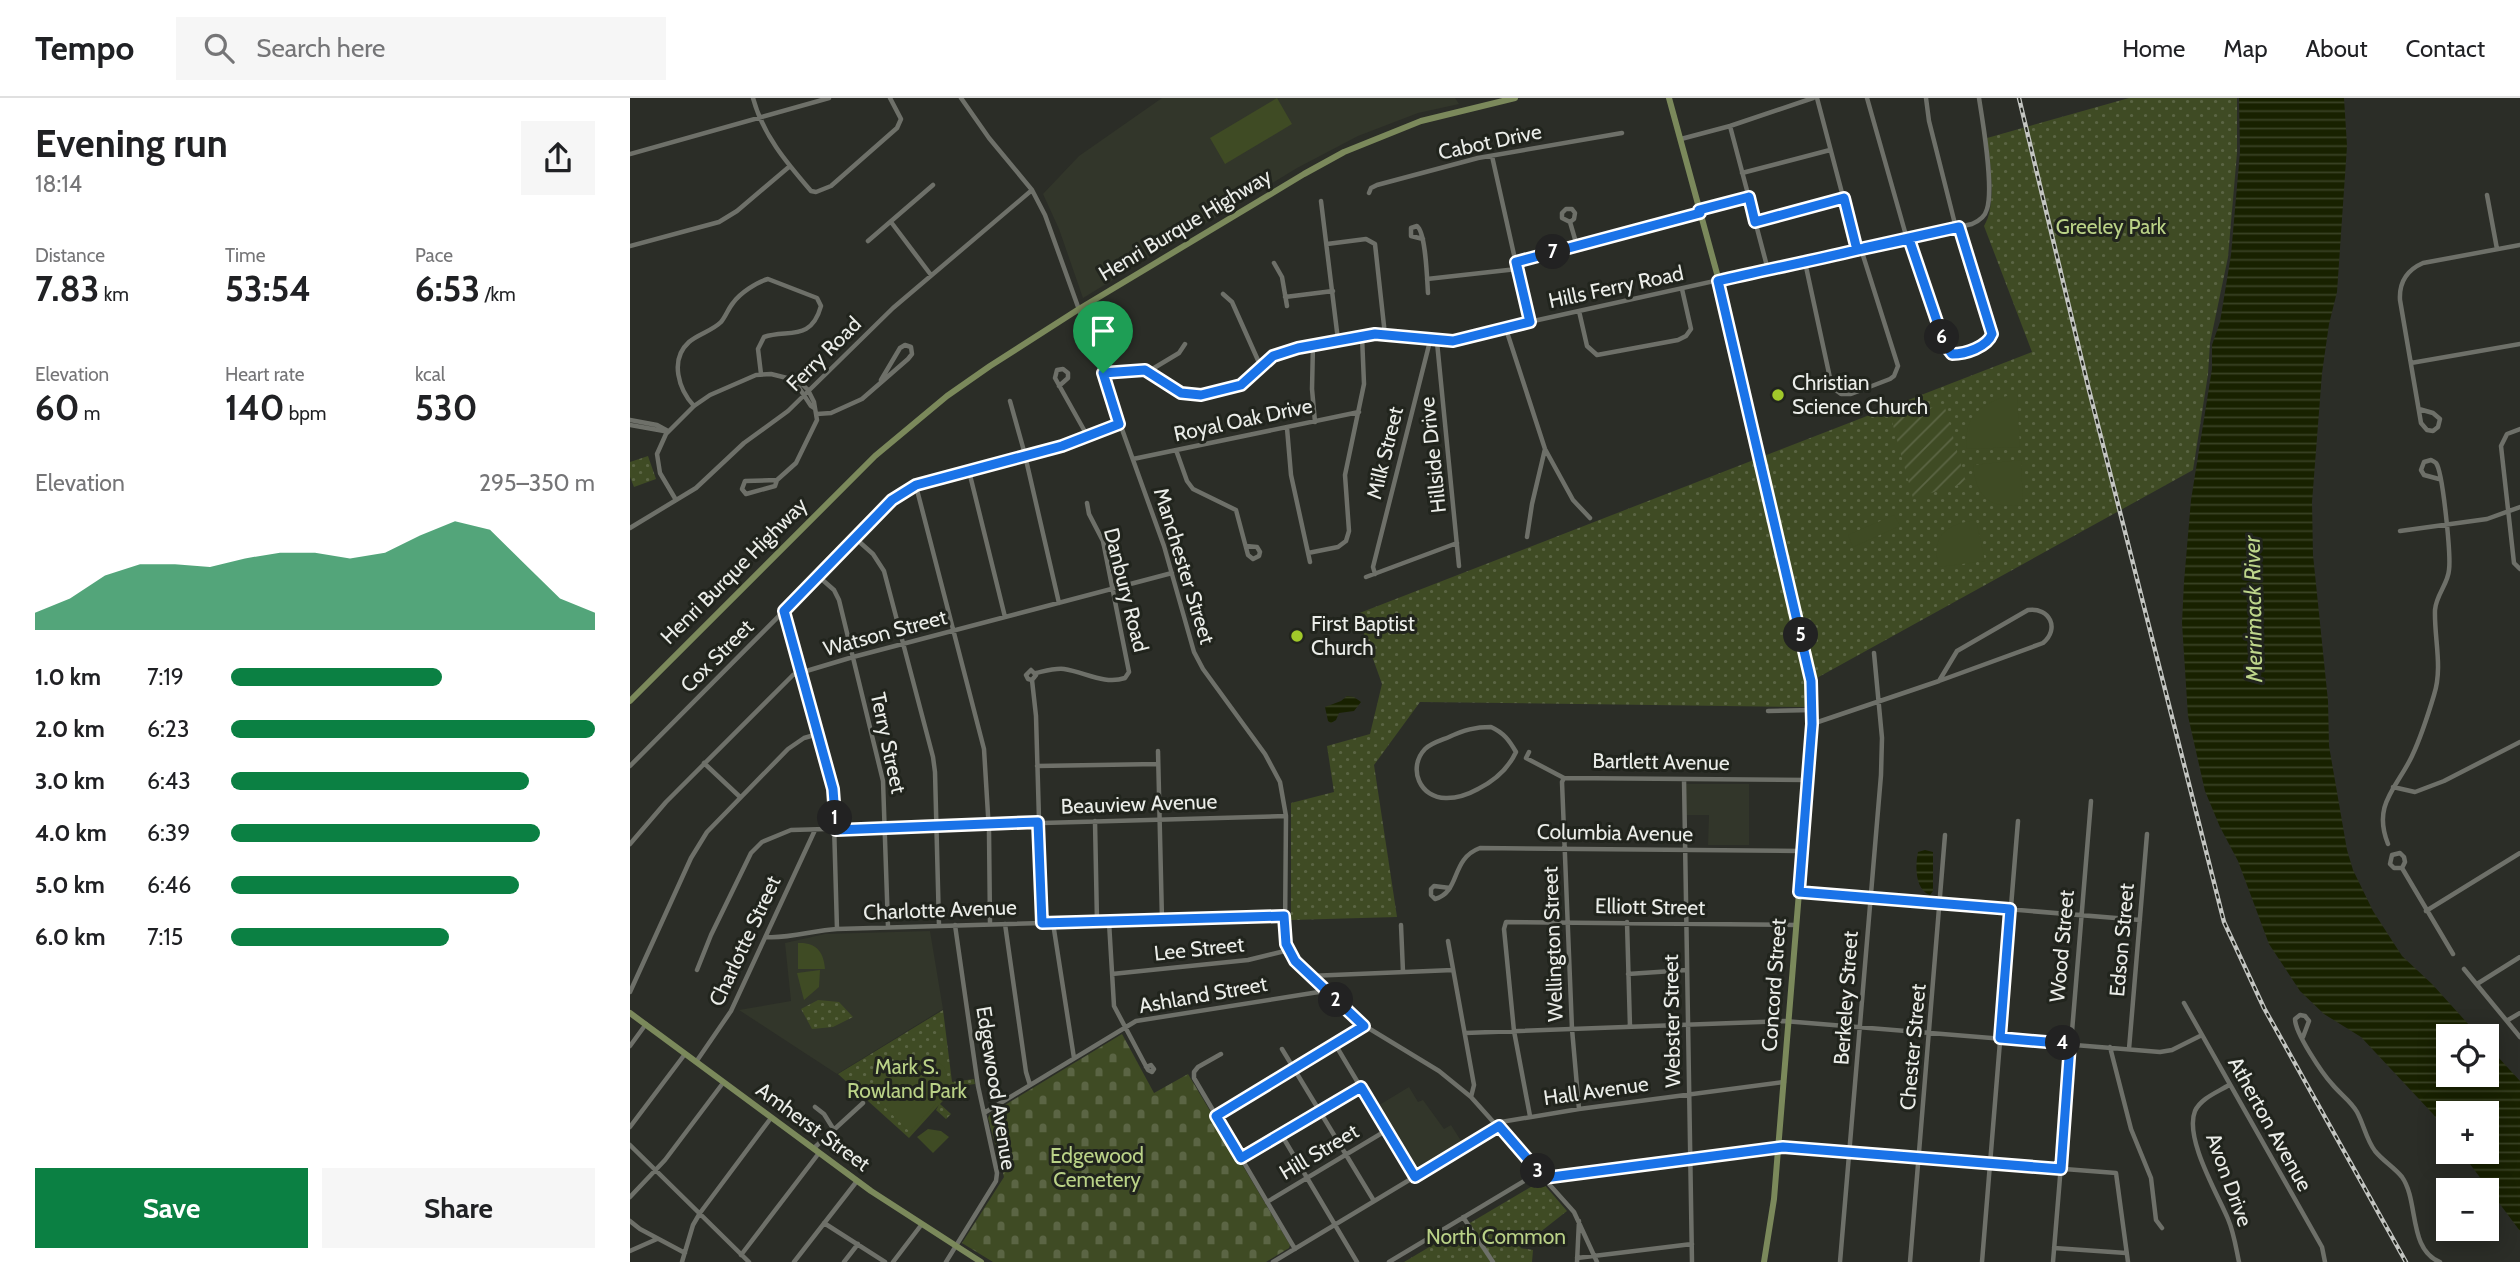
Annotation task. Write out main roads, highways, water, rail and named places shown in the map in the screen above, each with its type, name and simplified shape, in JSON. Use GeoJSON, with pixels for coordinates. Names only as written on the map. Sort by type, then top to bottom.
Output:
{"type":"FeatureCollection","features":[{"type":"Feature","properties":{"kind":"main road","name":"Henri Burque Highway"},"geometry":{"type":"LineString","coordinates":[[630,701],[875,456],[960,387],[1079,309],[1316,166],[1422,121],[1515,98]]}},
{"type":"Feature","properties":{"kind":"main road","name":"Concord Street"},"geometry":{"type":"LineString","coordinates":[[1669,98],[1718,281],[1807,661],[1812,710],[1779,1147],[1773,1215],[1764,1262]]}},
{"type":"Feature","properties":{"kind":"main road","name":"Amherst Street"},"geometry":{"type":"LineString","coordinates":[[630,1013],[857,1181],[979,1261]]}},
{"type":"Feature","properties":{"kind":"water","name":"Merrimack River"},"geometry":{"type":"Polygon","coordinates":[[[2239,98],[2344,98],[2347,146],[2337,292],[2322,373],[2312,502],[2313,555],[2328,701],[2329,746],[2347,850],[2353,870],[2373,911],[2402,956],[2468,1024],[2436,1024],[2436,1087],[2499,1087],[2499,1058],[2520,1081],[2520,1231],[2499,1203],[2499,1178],[2480,1178],[2470,1164],[2499,1164],[2499,1101],[2436,1101],[2436,1118],[2361,1037],[2324,1014],[2300,991],[2269,944],[2238,861],[2205,791],[2188,716],[2182,623],[2184,582],[2191,500],[2212,369],[2212,345],[2220,322],[2231,255],[2240,152],[2239,98]]]}},
{"type":"Feature","properties":{"kind":"water"},"geometry":{"type":"Polygon","coordinates":[[[1347,696],[1361,702],[1354,711],[1339,713],[1336,720],[1331,723],[1328,721],[1325,707],[1347,696]]]}},
{"type":"Feature","properties":{"kind":"water"},"geometry":{"type":"Polygon","coordinates":[[[1918,852],[1933,852],[1933,891],[1930,895],[1921,888],[1916,864],[1918,852]]]}},
{"type":"Feature","properties":{"kind":"railway"},"geometry":{"type":"LineString","coordinates":[[2019,98],[2088,386],[2224,922],[2264,1008],[2406,1262]]}},
{"type":"Feature","properties":{"kind":"place","name":"Christian Science Church"},"geometry":{"type":"Point","coordinates":[1778,395]}},
{"type":"Feature","properties":{"kind":"place","name":"First Baptist Church"},"geometry":{"type":"Point","coordinates":[1297,636]}},
{"type":"Feature","properties":{"kind":"park label","name":"Greeley Park"},"geometry":{"type":"Point","coordinates":[2111,227]}},
{"type":"Feature","properties":{"kind":"park label","name":"Mark S. Rowland Park"},"geometry":{"type":"Point","coordinates":[907,1079]}},
{"type":"Feature","properties":{"kind":"park label","name":"Edgewood Cemetery"},"geometry":{"type":"Point","coordinates":[1097,1168]}},
{"type":"Feature","properties":{"kind":"park label","name":"North Common"},"geometry":{"type":"Point","coordinates":[1496,1237]}}]}
